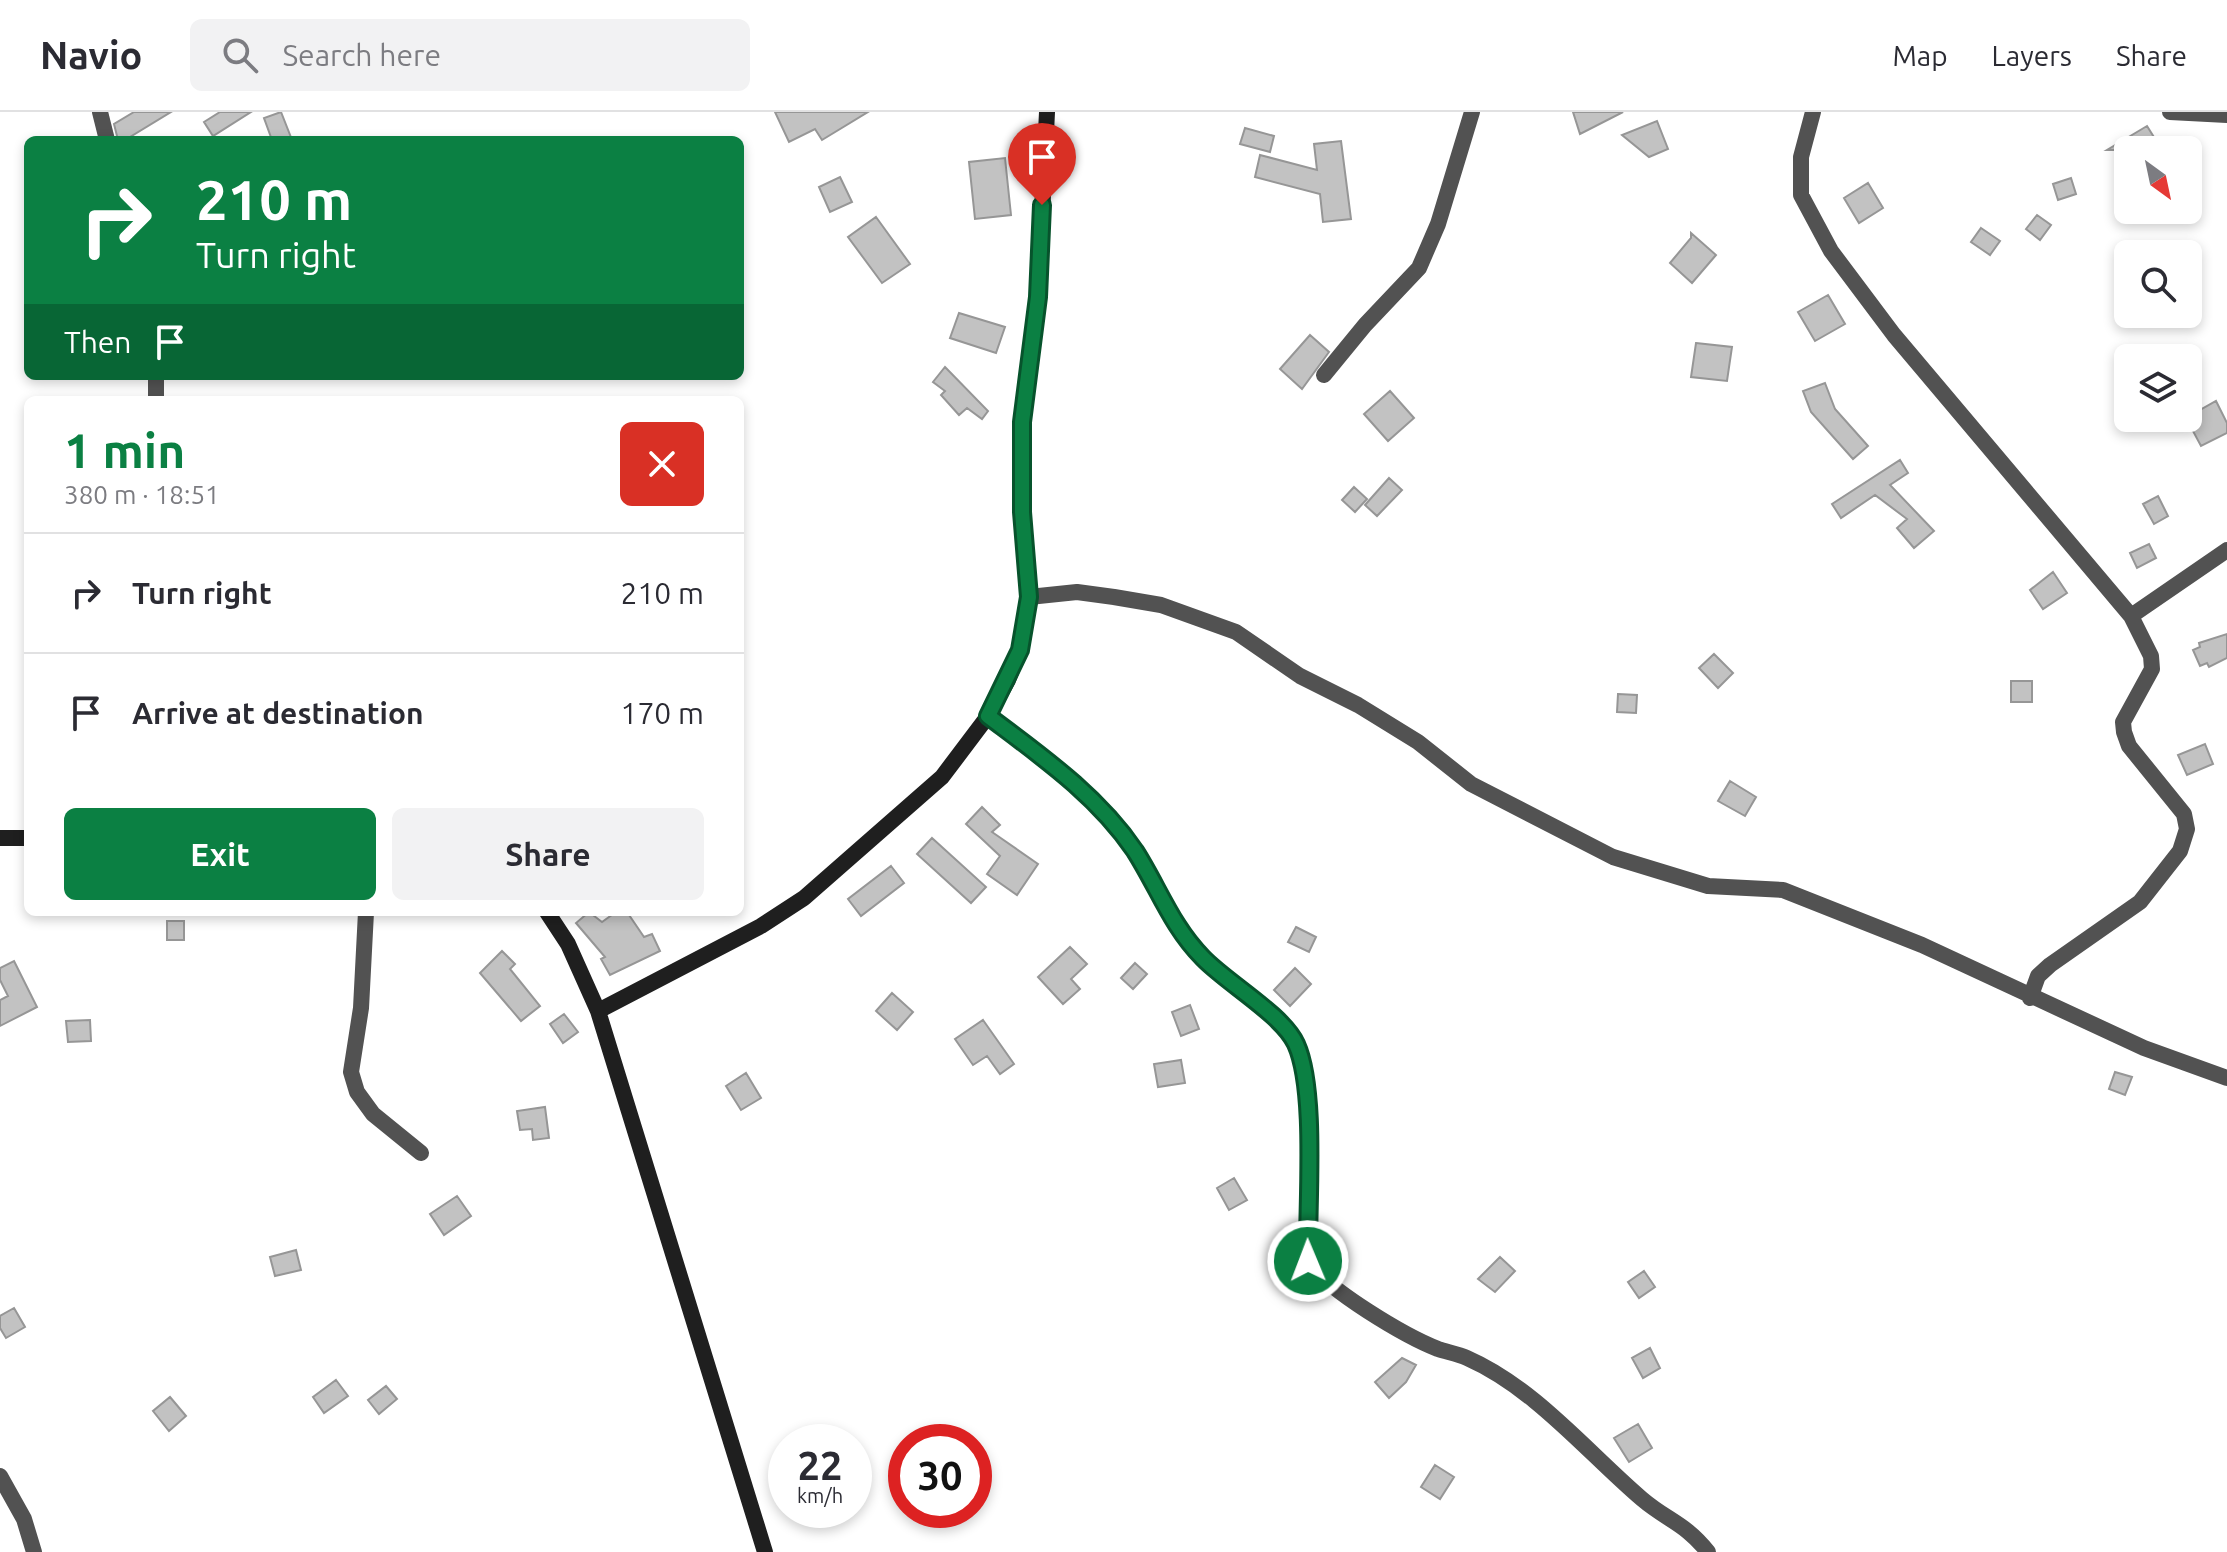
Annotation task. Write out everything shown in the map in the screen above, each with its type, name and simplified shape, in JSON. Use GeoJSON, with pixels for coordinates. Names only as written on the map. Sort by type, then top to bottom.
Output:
{"type":"FeatureCollection","features":[{"type":"Feature","properties":{"kind":"street"},"geometry":{"type":"LineString","coordinates":[[100,112],[106,136]]}},
{"type":"Feature","properties":{"kind":"street"},"geometry":{"type":"LineString","coordinates":[[598,1011],[761,926],[804,898],[942,777],[988,716],[1020,650],[1029,597],[1022,512],[1022,422],[1038,297],[1047,112]]}},
{"type":"Feature","properties":{"kind":"street"},"geometry":{"type":"LineString","coordinates":[[1324,375],[1365,325],[1419,268],[1438,224],[1472,112]]}},
{"type":"Feature","properties":{"kind":"street"},"geometry":{"type":"LineString","coordinates":[[1813,112],[1801,157],[1801,195],[1831,251],[1894,335],[2131,616],[2143,636],[2152,669],[2123,722],[2126,740],[2184,814],[2187,829],[2180,851],[2140,902],[2038,976],[2030,998]]}},
{"type":"Feature","properties":{"kind":"street"},"geometry":{"type":"LineString","coordinates":[[2170,112],[2227,115]]}},
{"type":"Feature","properties":{"kind":"street"},"geometry":{"type":"LineString","coordinates":[[2131,616],[2227,550]]}},
{"type":"Feature","properties":{"kind":"street"},"geometry":{"type":"LineString","coordinates":[[1029,597],[1077,592],[1114,597],[1161,605],[1236,632],[1300,676],[1358,705],[1418,742],[1471,784],[1613,857],[1708,886],[1783,890],[1922,945],[2030,998],[2144,1048],[2227,1078]]}},
{"type":"Feature","properties":{"kind":"street"},"geometry":{"type":"LineString","coordinates":[[988,716],[1102,808],[1135,852],[1166,910],[1200,956],[1236,990],[1279,1021],[1295,1042],[1305,1073],[1308,1261],[1316,1274],[1346,1296],[1423,1341],[1467,1357],[1513,1385],[1644,1501],[1684,1525],[1708,1552]]}},
{"type":"Feature","properties":{"kind":"street"},"geometry":{"type":"LineString","coordinates":[[0,838],[24,838]]}},
{"type":"Feature","properties":{"kind":"street"},"geometry":{"type":"LineString","coordinates":[[366,916],[361,1008],[351,1072],[357,1092],[373,1114],[421,1153]]}},
{"type":"Feature","properties":{"kind":"street"},"geometry":{"type":"LineString","coordinates":[[550,916],[568,944],[598,1011],[765,1552]]}},
{"type":"Feature","properties":{"kind":"street"},"geometry":{"type":"LineString","coordinates":[[0,1476],[24,1519],[34,1552]]}},
{"type":"Feature","properties":{"kind":"building"},"geometry":{"type":"Polygon","coordinates":[[[134,112],[171,112],[132,136],[117,136],[114,124],[134,112]]]}},
{"type":"Feature","properties":{"kind":"building"},"geometry":{"type":"Polygon","coordinates":[[[220,112],[251,112],[213,136],[204,122],[220,112]]]}},
{"type":"Feature","properties":{"kind":"building"},"geometry":{"type":"Polygon","coordinates":[[[281,112],[290,136],[271,136],[264,118],[281,112]]]}},
{"type":"Feature","properties":{"kind":"building"},"geometry":{"type":"Polygon","coordinates":[[[775,112],[868,112],[822,140],[815,129],[789,142],[775,112]]]}},
{"type":"Feature","properties":{"kind":"building"},"geometry":{"type":"Polygon","coordinates":[[[1573,112],[1623,112],[1580,134],[1573,112]]]}},
{"type":"Feature","properties":{"kind":"building"},"geometry":{"type":"Polygon","coordinates":[[[1657,121],[1668,149],[1649,157],[1622,135],[1657,121]]]}},
{"type":"Feature","properties":{"kind":"building"},"geometry":{"type":"Polygon","coordinates":[[[2147,126],[2153,136],[2130,136],[2147,126]]]}},
{"type":"Feature","properties":{"kind":"building"},"geometry":{"type":"Polygon","coordinates":[[[1245,128],[1274,136],[1270,152],[1240,144],[1245,128]]]}},
{"type":"Feature","properties":{"kind":"building"},"geometry":{"type":"Polygon","coordinates":[[[1341,141],[1351,219],[1323,222],[1320,194],[1255,177],[1260,155],[1317,170],[1314,144],[1341,141]]]}},
{"type":"Feature","properties":{"kind":"building"},"geometry":{"type":"Polygon","coordinates":[[[1005,158],[1011,215],[975,219],[969,162],[1005,158]]]}},
{"type":"Feature","properties":{"kind":"building"},"geometry":{"type":"Polygon","coordinates":[[[840,177],[852,202],[830,212],[819,187],[840,177]]]}},
{"type":"Feature","properties":{"kind":"building"},"geometry":{"type":"Polygon","coordinates":[[[2071,178],[2076,194],[2058,200],[2053,184],[2071,178]]]}},
{"type":"Feature","properties":{"kind":"building"},"geometry":{"type":"Polygon","coordinates":[[[1868,183],[1883,208],[1859,223],[1844,198],[1868,183]]]}},
{"type":"Feature","properties":{"kind":"building"},"geometry":{"type":"Polygon","coordinates":[[[2037,215],[2051,225],[2040,240],[2026,229],[2037,215]]]}},
{"type":"Feature","properties":{"kind":"building"},"geometry":{"type":"Polygon","coordinates":[[[876,217],[910,264],[882,283],[848,237],[876,217]]]}},
{"type":"Feature","properties":{"kind":"building"},"geometry":{"type":"Polygon","coordinates":[[[1981,228],[2000,241],[1990,255],[1971,242],[1981,228]]]}},
{"type":"Feature","properties":{"kind":"building"},"geometry":{"type":"Polygon","coordinates":[[[1691,233],[1716,255],[1692,283],[1670,263],[1691,238],[1691,233]]]}},
{"type":"Feature","properties":{"kind":"building"},"geometry":{"type":"Polygon","coordinates":[[[1828,295],[1845,324],[1815,341],[1798,312],[1828,295]]]}},
{"type":"Feature","properties":{"kind":"building"},"geometry":{"type":"Polygon","coordinates":[[[959,313],[1005,327],[996,353],[950,338],[959,313]]]}},
{"type":"Feature","properties":{"kind":"building"},"geometry":{"type":"Polygon","coordinates":[[[1310,335],[1329,352],[1302,389],[1280,369],[1310,335]]]}},
{"type":"Feature","properties":{"kind":"building"},"geometry":{"type":"Polygon","coordinates":[[[1696,343],[1732,347],[1727,381],[1691,377],[1696,343]]]}},
{"type":"Feature","properties":{"kind":"building"},"geometry":{"type":"Polygon","coordinates":[[[945,367],[988,411],[982,419],[967,408],[959,415],[941,395],[945,391],[933,382],[945,367]]]}},
{"type":"Feature","properties":{"kind":"building"},"geometry":{"type":"Polygon","coordinates":[[[1825,383],[1835,409],[1868,446],[1853,459],[1811,412],[1803,391],[1825,383]]]}},
{"type":"Feature","properties":{"kind":"building"},"geometry":{"type":"Polygon","coordinates":[[[1390,391],[1414,418],[1388,441],[1364,414],[1390,391]]]}},
{"type":"Feature","properties":{"kind":"building"},"geometry":{"type":"Polygon","coordinates":[[[2216,401],[2227,423],[2227,433],[2201,446],[2194,432],[2202,432],[2202,409],[2216,401]]]}},
{"type":"Feature","properties":{"kind":"building"},"geometry":{"type":"Polygon","coordinates":[[[1900,460],[1908,473],[1890,485],[1934,531],[1914,548],[1897,528],[1907,519],[1875,495],[1841,518],[1832,504],[1900,460]]]}},
{"type":"Feature","properties":{"kind":"building"},"geometry":{"type":"Polygon","coordinates":[[[1389,478],[1402,490],[1377,516],[1365,505],[1389,478]]]}},
{"type":"Feature","properties":{"kind":"building"},"geometry":{"type":"Polygon","coordinates":[[[1354,487],[1367,499],[1355,512],[1342,500],[1354,487]]]}},
{"type":"Feature","properties":{"kind":"building"},"geometry":{"type":"Polygon","coordinates":[[[2158,496],[2168,516],[2154,524],[2143,504],[2158,496]]]}},
{"type":"Feature","properties":{"kind":"building"},"geometry":{"type":"Polygon","coordinates":[[[2149,544],[2156,558],[2137,568],[2130,553],[2149,544]]]}},
{"type":"Feature","properties":{"kind":"building"},"geometry":{"type":"Polygon","coordinates":[[[2053,572],[2067,593],[2043,609],[2030,590],[2053,572]]]}},
{"type":"Feature","properties":{"kind":"building"},"geometry":{"type":"Polygon","coordinates":[[[2227,634],[2227,658],[2209,667],[2207,663],[2200,666],[2193,650],[2200,647],[2199,643],[2227,634]]]}},
{"type":"Feature","properties":{"kind":"building"},"geometry":{"type":"Polygon","coordinates":[[[1714,654],[1733,673],[1718,688],[1699,668],[1714,654]]]}},
{"type":"Feature","properties":{"kind":"building"},"geometry":{"type":"Polygon","coordinates":[[[2011,681],[2032,681],[2032,702],[2011,702],[2011,681]]]}},
{"type":"Feature","properties":{"kind":"building"},"geometry":{"type":"Polygon","coordinates":[[[1618,694],[1637,695],[1636,713],[1617,712],[1618,694]]]}},
{"type":"Feature","properties":{"kind":"building"},"geometry":{"type":"Polygon","coordinates":[[[2205,744],[2213,764],[2187,775],[2178,755],[2205,744]]]}},
{"type":"Feature","properties":{"kind":"building"},"geometry":{"type":"Polygon","coordinates":[[[1730,781],[1756,797],[1745,816],[1718,801],[1730,781]]]}},
{"type":"Feature","properties":{"kind":"building"},"geometry":{"type":"Polygon","coordinates":[[[982,807],[1000,825],[992,832],[1038,864],[1017,895],[987,874],[1000,856],[966,824],[982,807]]]}},
{"type":"Feature","properties":{"kind":"building"},"geometry":{"type":"Polygon","coordinates":[[[932,838],[986,887],[971,903],[917,854],[932,838]]]}},
{"type":"Feature","properties":{"kind":"building"},"geometry":{"type":"Polygon","coordinates":[[[891,866],[904,883],[861,916],[848,899],[891,866]]]}},
{"type":"Feature","properties":{"kind":"building"},"geometry":{"type":"Polygon","coordinates":[[[584,916],[594,916],[602,922],[610,916],[630,916],[644,937],[652,934],[660,951],[610,975],[601,959],[605,957],[576,923],[584,916]]]}},
{"type":"Feature","properties":{"kind":"building"},"geometry":{"type":"Polygon","coordinates":[[[167,921],[184,921],[184,940],[167,940],[167,921]]]}},
{"type":"Feature","properties":{"kind":"building"},"geometry":{"type":"Polygon","coordinates":[[[1296,927],[1316,937],[1309,952],[1288,942],[1296,927]]]}},
{"type":"Feature","properties":{"kind":"building"},"geometry":{"type":"Polygon","coordinates":[[[1070,947],[1087,964],[1071,979],[1080,989],[1063,1004],[1038,977],[1070,947]]]}},
{"type":"Feature","properties":{"kind":"building"},"geometry":{"type":"Polygon","coordinates":[[[502,951],[515,964],[510,969],[540,1006],[521,1021],[480,973],[502,951]]]}},
{"type":"Feature","properties":{"kind":"building"},"geometry":{"type":"Polygon","coordinates":[[[14,961],[37,1007],[0,1026],[0,1000],[8,996],[0,980],[0,968],[14,961]]]}},
{"type":"Feature","properties":{"kind":"building"},"geometry":{"type":"Polygon","coordinates":[[[1135,963],[1147,974],[1133,989],[1121,978],[1135,963]]]}},
{"type":"Feature","properties":{"kind":"building"},"geometry":{"type":"Polygon","coordinates":[[[1295,968],[1311,984],[1290,1006],[1274,990],[1295,968]]]}},
{"type":"Feature","properties":{"kind":"building"},"geometry":{"type":"Polygon","coordinates":[[[892,993],[913,1012],[897,1030],[876,1011],[892,993]]]}},
{"type":"Feature","properties":{"kind":"building"},"geometry":{"type":"Polygon","coordinates":[[[1190,1005],[1199,1029],[1181,1036],[1172,1012],[1190,1005]]]}},
{"type":"Feature","properties":{"kind":"building"},"geometry":{"type":"Polygon","coordinates":[[[564,1014],[578,1032],[563,1043],[550,1024],[564,1014]]]}},
{"type":"Feature","properties":{"kind":"building"},"geometry":{"type":"Polygon","coordinates":[[[90,1020],[91,1041],[68,1042],[66,1021],[90,1020]]]}},
{"type":"Feature","properties":{"kind":"building"},"geometry":{"type":"Polygon","coordinates":[[[983,1020],[1014,1064],[1000,1074],[987,1056],[973,1065],[955,1039],[983,1020]]]}},
{"type":"Feature","properties":{"kind":"building"},"geometry":{"type":"Polygon","coordinates":[[[1181,1060],[1185,1083],[1158,1087],[1154,1064],[1181,1060]]]}},
{"type":"Feature","properties":{"kind":"building"},"geometry":{"type":"Polygon","coordinates":[[[2115,1072],[2132,1077],[2125,1095],[2109,1089],[2115,1072]]]}},
{"type":"Feature","properties":{"kind":"building"},"geometry":{"type":"Polygon","coordinates":[[[746,1073],[761,1098],[741,1110],[726,1086],[746,1073]]]}},
{"type":"Feature","properties":{"kind":"building"},"geometry":{"type":"Polygon","coordinates":[[[545,1107],[549,1138],[533,1140],[532,1129],[520,1130],[517,1111],[545,1107]]]}},
{"type":"Feature","properties":{"kind":"building"},"geometry":{"type":"Polygon","coordinates":[[[1234,1178],[1247,1200],[1229,1210],[1217,1188],[1234,1178]]]}},
{"type":"Feature","properties":{"kind":"building"},"geometry":{"type":"Polygon","coordinates":[[[457,1196],[471,1216],[444,1235],[430,1214],[457,1196]]]}},
{"type":"Feature","properties":{"kind":"building"},"geometry":{"type":"Polygon","coordinates":[[[296,1250],[301,1270],[275,1276],[270,1257],[296,1250]]]}},
{"type":"Feature","properties":{"kind":"building"},"geometry":{"type":"Polygon","coordinates":[[[1500,1257],[1515,1271],[1495,1292],[1478,1279],[1500,1257]]]}},
{"type":"Feature","properties":{"kind":"building"},"geometry":{"type":"Polygon","coordinates":[[[1644,1271],[1655,1287],[1639,1298],[1628,1282],[1644,1271]]]}},
{"type":"Feature","properties":{"kind":"building"},"geometry":{"type":"Polygon","coordinates":[[[14,1308],[25,1327],[6,1338],[0,1328],[0,1316],[14,1308]]]}},
{"type":"Feature","properties":{"kind":"building"},"geometry":{"type":"Polygon","coordinates":[[[1650,1348],[1660,1368],[1643,1378],[1632,1358],[1650,1348]]]}},
{"type":"Feature","properties":{"kind":"building"},"geometry":{"type":"Polygon","coordinates":[[[1402,1358],[1416,1365],[1406,1382],[1389,1398],[1375,1382],[1402,1358]]]}},
{"type":"Feature","properties":{"kind":"building"},"geometry":{"type":"Polygon","coordinates":[[[336,1380],[348,1396],[324,1413],[313,1397],[336,1380]]]}},
{"type":"Feature","properties":{"kind":"building"},"geometry":{"type":"Polygon","coordinates":[[[386,1386],[397,1399],[379,1414],[368,1400],[386,1386]]]}},
{"type":"Feature","properties":{"kind":"building"},"geometry":{"type":"Polygon","coordinates":[[[170,1397],[186,1416],[169,1431],[153,1411],[170,1397]]]}},
{"type":"Feature","properties":{"kind":"building"},"geometry":{"type":"Polygon","coordinates":[[[1638,1424],[1652,1448],[1629,1462],[1614,1438],[1638,1424]]]}},
{"type":"Feature","properties":{"kind":"building"},"geometry":{"type":"Polygon","coordinates":[[[1435,1465],[1454,1477],[1440,1499],[1421,1487],[1435,1465]]]}},
{"type":"Feature","properties":{"kind":"route"},"geometry":{"type":"LineString","coordinates":[[1042,205],[1038,297],[1027,364],[1022,422],[1022,512],[1029,597],[1020,650],[988,716],[1102,808],[1135,852],[1166,910],[1200,956],[1236,990],[1279,1021],[1295,1042],[1305,1073],[1308,1261]]}}]}
